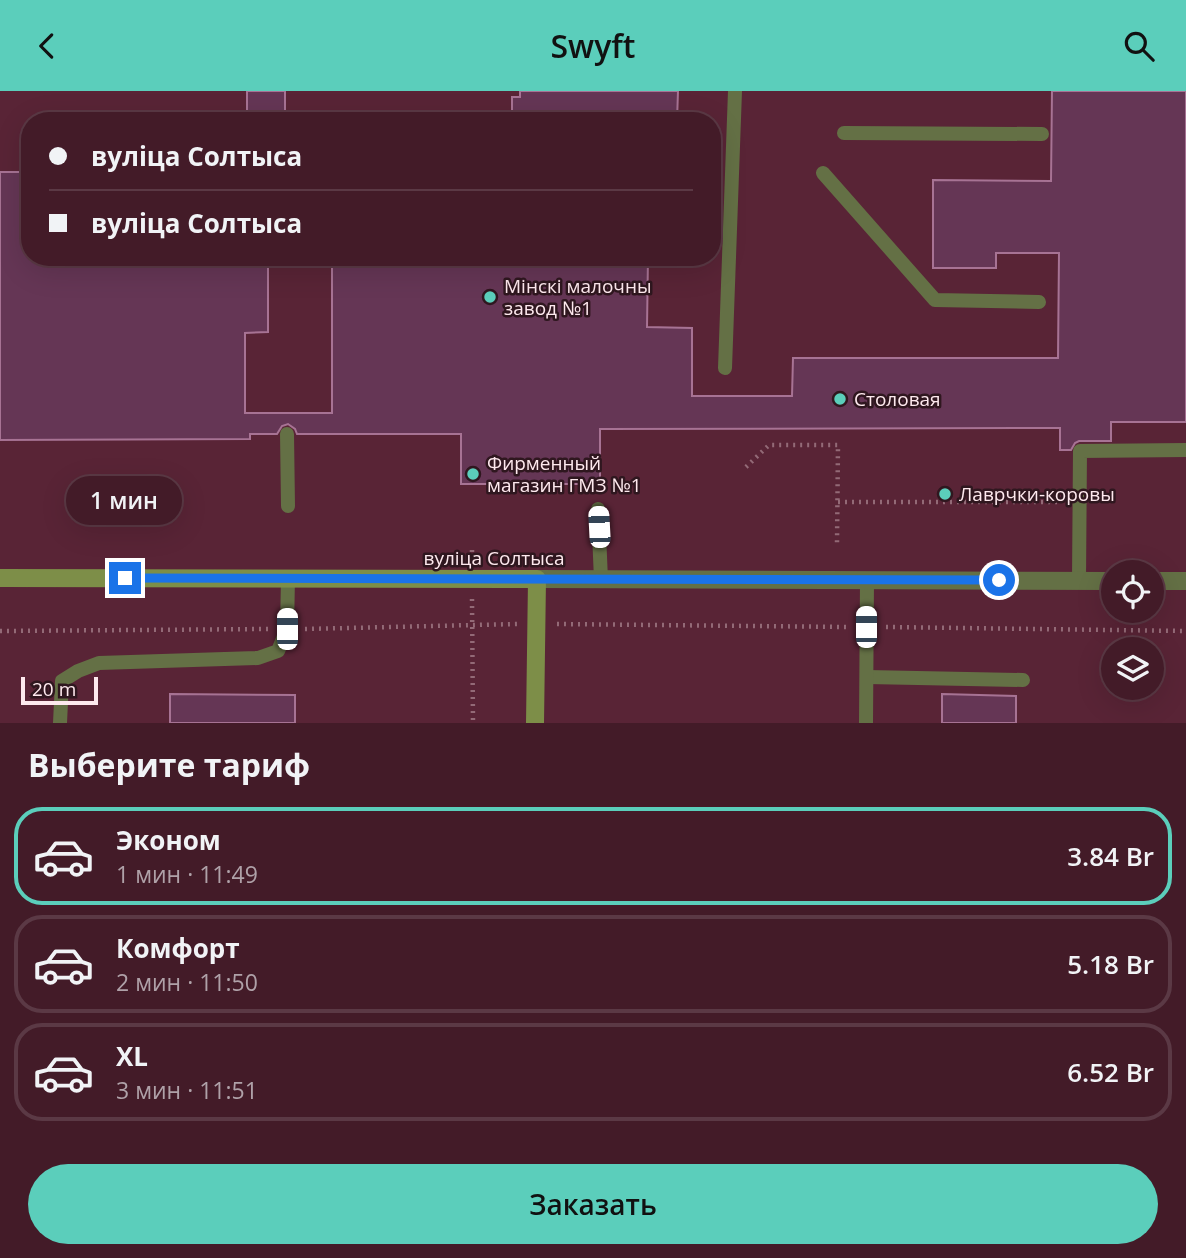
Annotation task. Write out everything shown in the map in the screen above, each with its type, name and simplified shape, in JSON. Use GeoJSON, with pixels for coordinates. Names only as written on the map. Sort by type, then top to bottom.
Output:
{"type":"FeatureCollection","features":[{"type":"Feature","properties":{"kind":"street","name":"вуліца Солтыса"},"geometry":{"type":"LineString","coordinates":[[0,578],[1101,581]]}},
{"type":"Feature","properties":{"kind":"street"},"geometry":{"type":"LineString","coordinates":[[536,723],[537,579]]}},
{"type":"Feature","properties":{"kind":"street"},"geometry":{"type":"LineString","coordinates":[[1164,581],[1186,581]]}},
{"type":"Feature","properties":{"kind":"lane"},"geometry":{"type":"LineString","coordinates":[[725,368],[735,91]]}},
{"type":"Feature","properties":{"kind":"lane"},"geometry":{"type":"LineString","coordinates":[[844,133],[1042,134]]}},
{"type":"Feature","properties":{"kind":"lane"},"geometry":{"type":"LineString","coordinates":[[822,173],[935,300],[1039,302]]}},
{"type":"Feature","properties":{"kind":"lane"},"geometry":{"type":"LineString","coordinates":[[287,434],[288,506]]}},
{"type":"Feature","properties":{"kind":"lane"},"geometry":{"type":"LineString","coordinates":[[1079,580],[1080,451],[1186,450]]}},
{"type":"Feature","properties":{"kind":"lane"},"geometry":{"type":"LineString","coordinates":[[598,509],[601,580]]}},
{"type":"Feature","properties":{"kind":"lane"},"geometry":{"type":"LineString","coordinates":[[60,723],[62,681],[99,663],[258,658],[278,651],[287,629],[288,578]]}},
{"type":"Feature","properties":{"kind":"lane"},"geometry":{"type":"LineString","coordinates":[[866,723],[867,581]]}},
{"type":"Feature","properties":{"kind":"lane"},"geometry":{"type":"LineString","coordinates":[[867,677],[1023,680]]}},
{"type":"Feature","properties":{"kind":"path"},"geometry":{"type":"LineString","coordinates":[[746,467],[769,445],[838,445],[837,543]]}},
{"type":"Feature","properties":{"kind":"path"},"geometry":{"type":"LineString","coordinates":[[838,502],[1080,501]]}},
{"type":"Feature","properties":{"kind":"path"},"geometry":{"type":"LineString","coordinates":[[472,546],[474,723]]}},
{"type":"Feature","properties":{"kind":"path"},"geometry":{"type":"LineString","coordinates":[[0,631],[537,624],[1186,631]]}},
{"type":"Feature","properties":{"kind":"building"},"geometry":{"type":"Polygon","coordinates":[[[247,91],[285,91],[285,112],[247,112],[247,91]]]}},
{"type":"Feature","properties":{"kind":"building"},"geometry":{"type":"Polygon","coordinates":[[[520,91],[678,91],[677,112],[512,112],[512,97],[520,97],[520,91]]]}},
{"type":"Feature","properties":{"kind":"building","name":"Мінскі малочны завод №1"},"geometry":{"type":"Polygon","coordinates":[[[1052,91],[1186,91],[1186,422],[1111,422],[1111,441],[1079,441],[1071,450],[1060,450],[1060,428],[600,429],[600,484],[461,484],[461,434],[297,434],[288,424],[282,426],[277,434],[250,434],[250,439],[0,440],[0,172],[21,172],[21,266],[268,266],[268,332],[245,333],[245,413],[332,413],[332,266],[648,266],[647,327],[692,328],[692,396],[792,396],[793,358],[1058,358],[1059,253],[996,253],[996,268],[933,268],[933,180],[1051,181],[1052,91]]]}},
{"type":"Feature","properties":{"kind":"building"},"geometry":{"type":"Polygon","coordinates":[[[170,694],[295,695],[295,723],[170,723],[170,694]]]}},
{"type":"Feature","properties":{"kind":"building"},"geometry":{"type":"Polygon","coordinates":[[[942,694],[1016,696],[1016,723],[942,723],[942,694]]]}},
{"type":"Feature","properties":{"kind":"place","name":"Мінскі малочны завод №1"},"geometry":{"type":"Point","coordinates":[490,297]}},
{"type":"Feature","properties":{"kind":"place","name":"Столовая"},"geometry":{"type":"Point","coordinates":[840,399]}},
{"type":"Feature","properties":{"kind":"place","name":"Фирменный магазин ГМЗ №1"},"geometry":{"type":"Point","coordinates":[473,474]}},
{"type":"Feature","properties":{"kind":"place","name":"Лаврчки-коровы"},"geometry":{"type":"Point","coordinates":[945,494]}},
{"type":"Feature","properties":{"kind":"route"},"geometry":{"type":"LineString","coordinates":[[125,578],[999,580]]}}]}
